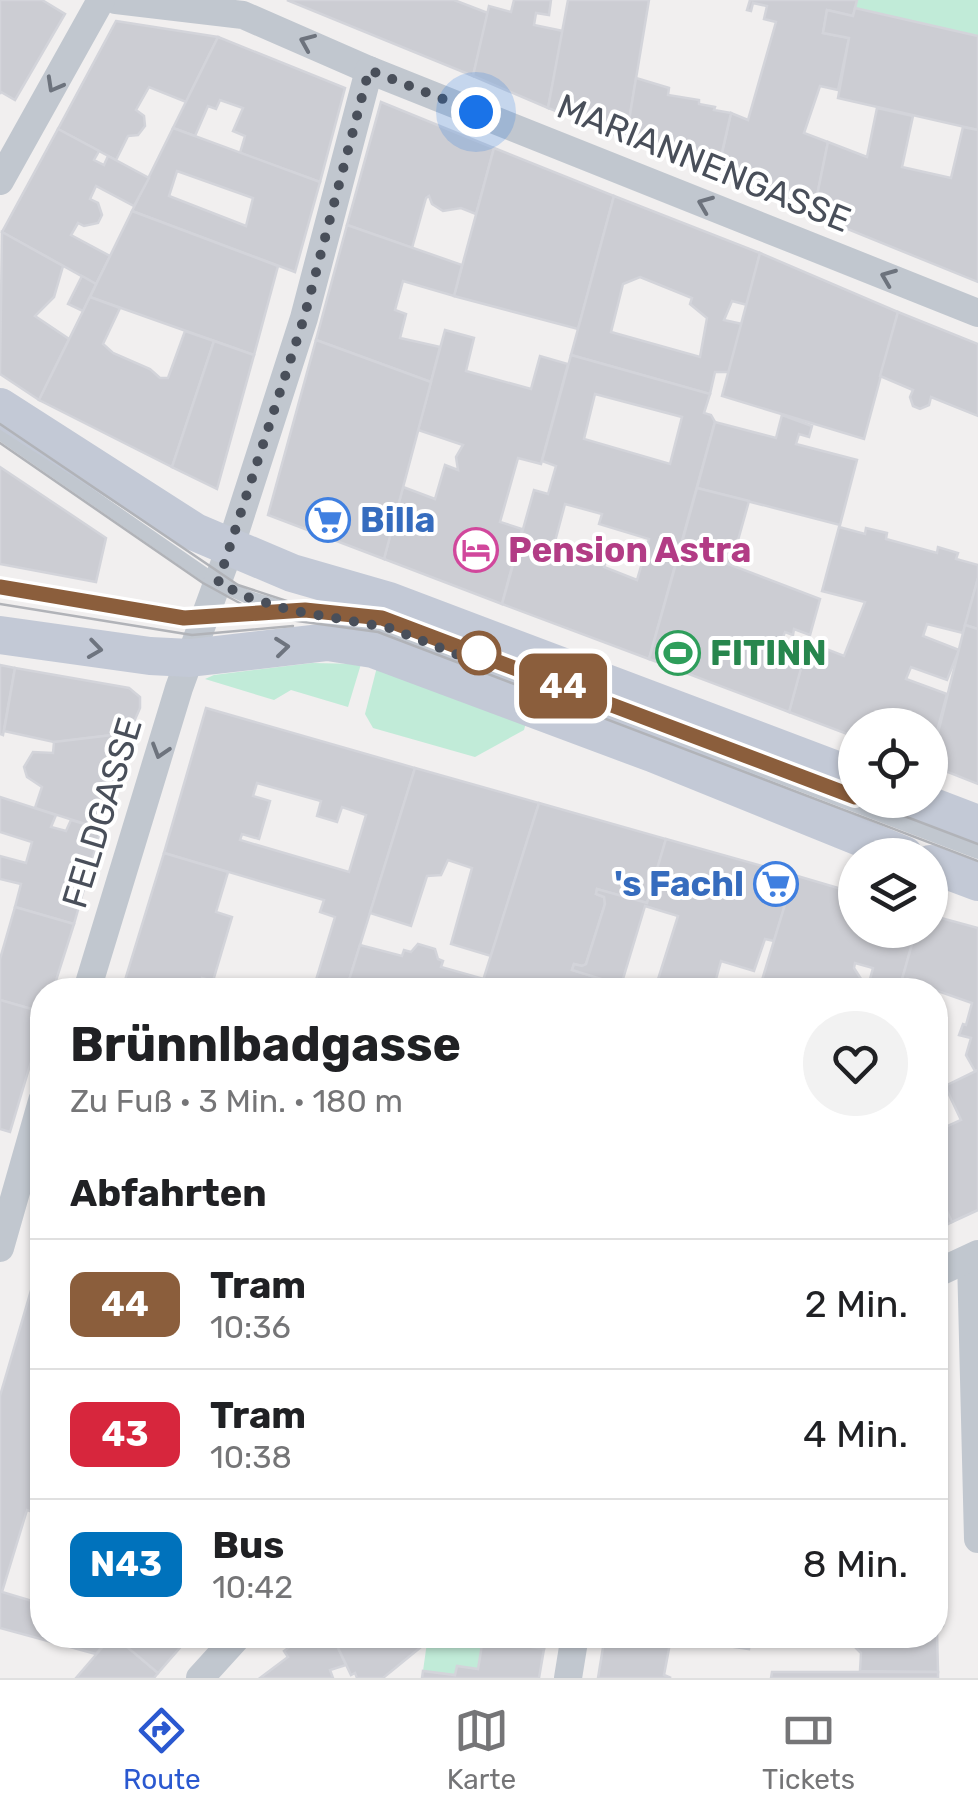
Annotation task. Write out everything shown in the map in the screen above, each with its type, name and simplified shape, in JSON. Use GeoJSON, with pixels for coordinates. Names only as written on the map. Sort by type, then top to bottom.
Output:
{"type":"FeatureCollection","features":[{"type":"Feature","properties":{"kind":"main road"},"geometry":{"type":"LineString","coordinates":[[0,407],[195,532],[224,566],[292,573],[388,600],[838,772]]}},
{"type":"Feature","properties":{"kind":"main road"},"geometry":{"type":"LineString","coordinates":[[0,634],[150,656],[190,658],[328,642],[373,649],[652,753],[862,838]]}},
{"type":"Feature","properties":{"kind":"main road"},"geometry":{"type":"LineString","coordinates":[[948,813],[978,824]]}},
{"type":"Feature","properties":{"kind":"main road"},"geometry":{"type":"LineString","coordinates":[[948,871],[978,882]]}},
{"type":"Feature","properties":{"kind":"street"},"geometry":{"type":"LineString","coordinates":[[0,181],[101,0]]}},
{"type":"Feature","properties":{"kind":"street","name":"MARIANNENGASSE"},"geometry":{"type":"LineString","coordinates":[[116,0],[247,8],[369,70],[978,314]]}},
{"type":"Feature","properties":{"kind":"street","name":"FELDGASSE"},"geometry":{"type":"LineString","coordinates":[[91,978],[190,658],[304,318],[369,70]]}},
{"type":"Feature","properties":{"kind":"street"},"geometry":{"type":"LineString","coordinates":[[0,1248],[30,1143]]}},
{"type":"Feature","properties":{"kind":"street"},"geometry":{"type":"LineString","coordinates":[[948,1268],[974,1257],[978,1539]]}},
{"type":"Feature","properties":{"kind":"street"},"geometry":{"type":"LineString","coordinates":[[200,1678],[227,1648]]}},
{"type":"Feature","properties":{"kind":"street"},"geometry":{"type":"LineString","coordinates":[[568,1678],[573,1648]]}},
{"type":"Feature","properties":{"kind":"lane"},"geometry":{"type":"LineString","coordinates":[[0,433],[224,566],[250,598],[290,610],[390,628],[978,852]]}},
{"type":"Feature","properties":{"kind":"green space"},"geometry":{"type":"Polygon","coordinates":[[[857,0],[978,0],[978,36],[855,8],[857,0]]]}},
{"type":"Feature","properties":{"kind":"green space"},"geometry":{"type":"Polygon","coordinates":[[[312,663],[361,664],[348,707],[291,690],[274,700],[205,679],[214,675],[312,663]]]}},
{"type":"Feature","properties":{"kind":"green space"},"geometry":{"type":"Polygon","coordinates":[[[377,667],[527,719],[524,730],[475,757],[373,728],[365,714],[377,667]]]}},
{"type":"Feature","properties":{"kind":"green space"},"geometry":{"type":"Polygon","coordinates":[[[426,1648],[481,1648],[478,1669],[457,1666],[455,1675],[423,1671],[426,1648]]]}},
{"type":"Feature","properties":{"kind":"building"},"geometry":{"type":"Polygon","coordinates":[[[0,0],[42,0],[65,14],[15,100],[0,94],[0,0]]]}},
{"type":"Feature","properties":{"kind":"building"},"geometry":{"type":"Polygon","coordinates":[[[287,0],[454,0],[488,13],[473,76],[287,0]]]}},
{"type":"Feature","properties":{"kind":"building"},"geometry":{"type":"Polygon","coordinates":[[[514,0],[551,0],[549,15],[536,13],[534,25],[563,31],[548,108],[473,76],[489,6],[511,12],[514,0]]]}},
{"type":"Feature","properties":{"kind":"building"},"geometry":{"type":"Polygon","coordinates":[[[568,0],[649,0],[626,139],[548,108],[568,0]]]}},
{"type":"Feature","properties":{"kind":"building"},"geometry":{"type":"Polygon","coordinates":[[[750,0],[857,0],[853,16],[827,10],[823,33],[849,38],[838,90],[820,86],[804,133],[828,142],[813,215],[717,176],[731,113],[748,120],[776,22],[764,19],[767,6],[753,3],[751,11],[747,10],[750,0]]]}},
{"type":"Feature","properties":{"kind":"building"},"geometry":{"type":"Polygon","coordinates":[[[855,8],[978,36],[978,130],[838,98],[849,38],[823,33],[827,10],[853,16],[855,8]]]}},
{"type":"Feature","properties":{"kind":"building"},"geometry":{"type":"Polygon","coordinates":[[[116,21],[218,37],[186,102],[149,87],[136,110],[144,116],[145,126],[138,135],[128,136],[116,160],[58,129],[116,21]]]}},
{"type":"Feature","properties":{"kind":"building"},"geometry":{"type":"Polygon","coordinates":[[[218,37],[345,88],[320,182],[240,153],[245,136],[233,131],[243,108],[220,100],[216,109],[208,106],[195,136],[173,128],[218,37]]]}},
{"type":"Feature","properties":{"kind":"building"},"geometry":{"type":"Polygon","coordinates":[[[636,78],[669,88],[668,95],[699,100],[699,104],[731,113],[717,174],[700,171],[701,166],[685,164],[655,151],[656,147],[626,139],[636,78]]]}},
{"type":"Feature","properties":{"kind":"building"},"geometry":{"type":"Polygon","coordinates":[[[381,102],[494,148],[476,214],[461,208],[443,211],[432,204],[429,196],[412,248],[347,225],[381,102]]]}},
{"type":"Feature","properties":{"kind":"building"},"geometry":{"type":"Polygon","coordinates":[[[877,108],[913,116],[902,167],[951,178],[963,127],[978,130],[978,282],[813,215],[828,142],[867,157],[877,108]]]}},
{"type":"Feature","properties":{"kind":"building"},"geometry":{"type":"Polygon","coordinates":[[[173,128],[320,182],[295,272],[132,211],[173,128]],[[177,171],[169,196],[246,226],[253,198],[177,171]]]}},
{"type":"Feature","properties":{"kind":"building"},"geometry":{"type":"Polygon","coordinates":[[[58,129],[99,151],[94,160],[104,165],[108,156],[149,178],[134,206],[96,186],[90,199],[98,203],[102,215],[98,223],[78,223],[71,235],[110,256],[96,284],[2,232],[58,129]]]}},
{"type":"Feature","properties":{"kind":"building"},"geometry":{"type":"Polygon","coordinates":[[[494,148],[614,196],[578,329],[454,296],[494,148]]]}},
{"type":"Feature","properties":{"kind":"building"},"geometry":{"type":"Polygon","coordinates":[[[614,196],[760,253],[747,305],[732,301],[724,320],[742,324],[729,372],[715,372],[710,394],[571,355],[614,196]],[[640,277],[623,284],[611,332],[700,357],[707,318],[690,304],[692,298],[640,277]]]}},
{"type":"Feature","properties":{"kind":"building"},"geometry":{"type":"Polygon","coordinates":[[[132,211],[278,266],[254,355],[90,297],[132,211]]]}},
{"type":"Feature","properties":{"kind":"building"},"geometry":{"type":"Polygon","coordinates":[[[347,225],[462,265],[454,296],[403,281],[395,310],[406,314],[400,338],[440,347],[431,382],[316,340],[347,225]]]}},
{"type":"Feature","properties":{"kind":"building"},"geometry":{"type":"Polygon","coordinates":[[[2,232],[63,266],[54,297],[35,316],[69,339],[39,400],[0,374],[2,232]]]}},
{"type":"Feature","properties":{"kind":"building"},"geometry":{"type":"Polygon","coordinates":[[[760,253],[898,312],[864,439],[722,396],[760,253]]]}},
{"type":"Feature","properties":{"kind":"building"},"geometry":{"type":"Polygon","coordinates":[[[82,276],[96,284],[83,311],[68,304],[82,276]]]}},
{"type":"Feature","properties":{"kind":"building"},"geometry":{"type":"Polygon","coordinates":[[[90,297],[120,308],[103,344],[160,378],[168,378],[185,331],[214,341],[172,467],[39,400],[90,297]]]}},
{"type":"Feature","properties":{"kind":"building"},"geometry":{"type":"Polygon","coordinates":[[[898,312],[978,344],[978,416],[931,397],[929,405],[920,409],[913,406],[913,390],[880,376],[898,312]]]}},
{"type":"Feature","properties":{"kind":"building"},"geometry":{"type":"Polygon","coordinates":[[[445,330],[474,338],[466,371],[531,389],[540,356],[568,364],[541,464],[518,458],[500,522],[522,529],[502,604],[384,559],[403,487],[435,499],[445,465],[458,470],[456,457],[463,445],[418,430],[445,330]]]}},
{"type":"Feature","properties":{"kind":"building"},"geometry":{"type":"Polygon","coordinates":[[[316,340],[431,382],[384,559],[268,515],[316,340]]]}},
{"type":"Feature","properties":{"kind":"building"},"geometry":{"type":"Polygon","coordinates":[[[214,341],[254,355],[217,489],[172,467],[214,341]]]}},
{"type":"Feature","properties":{"kind":"building"},"geometry":{"type":"Polygon","coordinates":[[[571,355],[710,394],[704,413],[715,422],[649,659],[502,604],[534,490],[548,494],[556,466],[542,461],[571,355]],[[595,394],[584,439],[670,464],[682,417],[595,394]],[[565,504],[553,549],[594,565],[597,558],[606,561],[604,567],[637,580],[649,539],[599,524],[602,514],[565,504]]]}},
{"type":"Feature","properties":{"kind":"building"},"geometry":{"type":"Polygon","coordinates":[[[782,415],[812,426],[809,437],[799,434],[796,444],[857,460],[840,525],[697,488],[715,422],[776,438],[782,415]]]}},
{"type":"Feature","properties":{"kind":"building"},"geometry":{"type":"Polygon","coordinates":[[[0,467],[106,538],[96,582],[0,564],[0,467]]]}},
{"type":"Feature","properties":{"kind":"building"},"geometry":{"type":"Polygon","coordinates":[[[697,488],[749,501],[731,565],[681,546],[697,488]]]}},
{"type":"Feature","properties":{"kind":"building"},"geometry":{"type":"Polygon","coordinates":[[[839,527],[865,534],[866,528],[887,533],[886,539],[937,553],[938,547],[958,553],[956,559],[978,565],[963,633],[927,624],[923,636],[959,650],[947,680],[911,667],[906,679],[947,694],[943,708],[838,708],[838,731],[789,712],[808,642],[844,656],[865,602],[822,591],[839,527]]]}},
{"type":"Feature","properties":{"kind":"building"},"geometry":{"type":"Polygon","coordinates":[[[681,546],[820,599],[810,635],[794,629],[793,635],[785,632],[777,652],[803,661],[789,712],[649,659],[681,546]]]}},
{"type":"Feature","properties":{"kind":"building"},"geometry":{"type":"Polygon","coordinates":[[[978,578],[978,629],[965,625],[978,578]]]}},
{"type":"Feature","properties":{"kind":"building"},"geometry":{"type":"Polygon","coordinates":[[[965,625],[978,629],[978,784],[948,772],[948,708],[944,708],[965,625]]]}},
{"type":"Feature","properties":{"kind":"building"},"geometry":{"type":"Polygon","coordinates":[[[0,665],[15,668],[3,735],[0,734],[0,665]]]}},
{"type":"Feature","properties":{"kind":"building"},"geometry":{"type":"Polygon","coordinates":[[[15,668],[129,688],[140,697],[140,708],[129,733],[54,742],[4,731],[15,668]]]}},
{"type":"Feature","properties":{"kind":"building"},"geometry":{"type":"Polygon","coordinates":[[[206,708],[415,768],[350,978],[317,978],[335,917],[320,912],[324,900],[164,853],[206,708]],[[257,783],[253,796],[270,801],[259,839],[242,834],[240,840],[349,872],[366,815],[342,807],[337,822],[317,816],[321,801],[257,783]]]}},
{"type":"Feature","properties":{"kind":"building"},"geometry":{"type":"Polygon","coordinates":[[[129,733],[101,829],[35,808],[42,787],[27,777],[24,767],[33,752],[53,753],[54,742],[129,733]]]}},
{"type":"Feature","properties":{"kind":"building"},"geometry":{"type":"Polygon","coordinates":[[[415,768],[539,803],[491,956],[451,944],[472,868],[448,860],[441,875],[427,876],[411,926],[370,913],[415,768]]]}},
{"type":"Feature","properties":{"kind":"building"},"geometry":{"type":"Polygon","coordinates":[[[0,797],[56,815],[51,827],[66,831],[71,820],[101,829],[74,924],[15,907],[21,884],[0,879],[0,856],[26,863],[32,842],[0,832],[0,797]]]}},
{"type":"Feature","properties":{"kind":"building"},"geometry":{"type":"Polygon","coordinates":[[[539,803],[666,839],[647,903],[597,889],[596,894],[604,897],[605,904],[586,964],[574,964],[572,970],[598,978],[484,978],[539,803]]]}},
{"type":"Feature","properties":{"kind":"building"},"geometry":{"type":"Polygon","coordinates":[[[666,839],[794,875],[774,941],[765,939],[754,971],[721,961],[716,978],[658,978],[678,916],[645,906],[623,978],[598,978],[572,970],[574,964],[586,964],[605,904],[604,897],[596,894],[597,889],[647,903],[666,839]]]}},
{"type":"Feature","properties":{"kind":"building"},"geometry":{"type":"Polygon","coordinates":[[[164,853],[228,872],[216,912],[232,917],[214,978],[126,978],[164,853]]]}},
{"type":"Feature","properties":{"kind":"building"},"geometry":{"type":"Polygon","coordinates":[[[794,875],[838,888],[838,948],[911,948],[902,978],[870,978],[873,968],[855,963],[860,978],[763,978],[794,875]]]}},
{"type":"Feature","properties":{"kind":"building"},"geometry":{"type":"Polygon","coordinates":[[[15,907],[74,924],[57,978],[30,978],[30,1009],[0,1000],[0,959],[15,907]]]}},
{"type":"Feature","properties":{"kind":"building"},"geometry":{"type":"Polygon","coordinates":[[[948,920],[978,928],[978,1070],[966,1055],[971,1038],[959,1035],[972,1003],[948,995],[948,978],[902,978],[911,948],[948,948],[948,920]]]}},
{"type":"Feature","properties":{"kind":"building"},"geometry":{"type":"Polygon","coordinates":[[[418,944],[435,949],[438,959],[443,961],[441,967],[480,978],[350,978],[360,945],[402,956],[404,950],[411,952],[418,944]]]}},
{"type":"Feature","properties":{"kind":"building"},"geometry":{"type":"Polygon","coordinates":[[[0,1000],[30,1009],[30,1065],[10,1132],[0,1129],[0,1000]]]}},
{"type":"Feature","properties":{"kind":"building"},"geometry":{"type":"Polygon","coordinates":[[[978,1070],[978,1210],[952,1222],[948,1214],[948,1126],[961,1120],[948,1085],[978,1070]]]}},
{"type":"Feature","properties":{"kind":"building"},"geometry":{"type":"Polygon","coordinates":[[[30,1294],[30,1511],[27,1510],[2,1592],[30,1600],[30,1636],[0,1628],[0,1396],[30,1294]]]}},
{"type":"Feature","properties":{"kind":"building"},"geometry":{"type":"Polygon","coordinates":[[[74,1648],[101,1648],[96,1654],[74,1648]]]}},
{"type":"Feature","properties":{"kind":"building"},"geometry":{"type":"Polygon","coordinates":[[[102,1648],[128,1648],[158,1673],[154,1678],[76,1678],[102,1648]]]}},
{"type":"Feature","properties":{"kind":"building"},"geometry":{"type":"Polygon","coordinates":[[[128,1648],[180,1648],[158,1673],[128,1648]]]}},
{"type":"Feature","properties":{"kind":"building"},"geometry":{"type":"Polygon","coordinates":[[[338,1648],[346,1665],[330,1670],[333,1678],[260,1678],[288,1657],[284,1651],[338,1648]]]}},
{"type":"Feature","properties":{"kind":"building"},"geometry":{"type":"Polygon","coordinates":[[[338,1648],[420,1648],[383,1678],[351,1675],[338,1648]]]}},
{"type":"Feature","properties":{"kind":"building"},"geometry":{"type":"Polygon","coordinates":[[[482,1648],[544,1649],[539,1678],[422,1678],[423,1671],[455,1675],[457,1666],[478,1669],[482,1648]]]}},
{"type":"Feature","properties":{"kind":"building"},"geometry":{"type":"Polygon","coordinates":[[[603,1648],[669,1648],[664,1675],[671,1678],[598,1678],[603,1648]]]}},
{"type":"Feature","properties":{"kind":"building"},"geometry":{"type":"Polygon","coordinates":[[[856,1648],[937,1648],[938,1672],[860,1671],[861,1653],[856,1648]]]}},
{"type":"Feature","properties":{"kind":"building"},"geometry":{"type":"Polygon","coordinates":[[[772,1672],[938,1672],[938,1678],[771,1678],[772,1672]]]}},
{"type":"Feature","properties":{"kind":"tram line"},"geometry":{"type":"LineString","coordinates":[[0,424],[238,585],[302,606],[382,618],[838,791]]}},
{"type":"Feature","properties":{"kind":"tram line"},"geometry":{"type":"LineString","coordinates":[[0,443],[203,583],[245,606],[290,620],[378,632],[978,861]]}},
{"type":"Feature","properties":{"kind":"tram line"},"geometry":{"type":"LineString","coordinates":[[0,587],[160,614],[259,613]]}},
{"type":"Feature","properties":{"kind":"tram line","name":"44"},"geometry":{"type":"LineString","coordinates":[[0,587],[184,618],[330,610],[382,618],[838,791]]}},
{"type":"Feature","properties":{"kind":"tram line"},"geometry":{"type":"LineString","coordinates":[[0,604],[192,635],[293,626]]}},
{"type":"Feature","properties":{"kind":"tram line"},"geometry":{"type":"LineString","coordinates":[[909,818],[978,844]]}},
{"type":"Feature","properties":{"kind":"place","name":"Billa"},"geometry":{"type":"Point","coordinates":[328,520]}},
{"type":"Feature","properties":{"kind":"place","name":"Pension Astra"},"geometry":{"type":"Point","coordinates":[476,550]}},
{"type":"Feature","properties":{"kind":"place","name":"FITINN"},"geometry":{"type":"Point","coordinates":[678,653]}},
{"type":"Feature","properties":{"kind":"place","name":"'s Fachl"},"geometry":{"type":"Point","coordinates":[776,884]}},
{"type":"Feature","properties":{"kind":"route"},"geometry":{"type":"LineString","coordinates":[[476,112],[369,70],[304,318],[218,583],[290,610],[390,628],[476,662],[479,653]]}}]}
